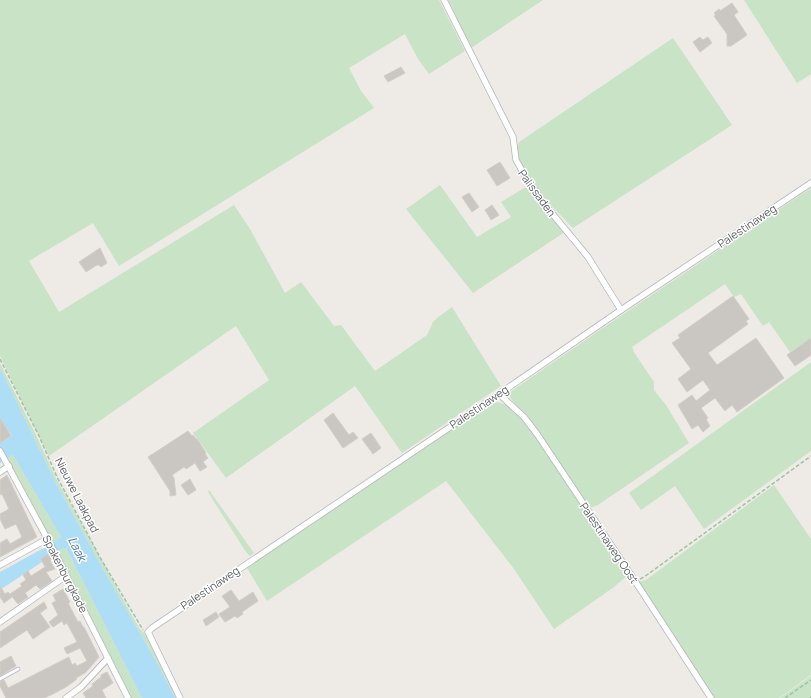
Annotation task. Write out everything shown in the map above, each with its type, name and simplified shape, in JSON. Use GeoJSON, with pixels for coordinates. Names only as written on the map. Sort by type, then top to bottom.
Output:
{"type":"FeatureCollection","features":[{"type":"Feature","properties":{"kind":"street","name":"Palissaden"},"geometry":{"type":"LineString","coordinates":[[444,0],[511,132],[514,142],[514,153],[518,166],[546,206],[588,257],[621,310]]}},
{"type":"Feature","properties":{"kind":"street","name":"Palestinaweg"},"geometry":{"type":"LineString","coordinates":[[148,632],[621,310],[811,183]]}},
{"type":"Feature","properties":{"kind":"street","name":"Palestinaweg Oost"},"geometry":{"type":"LineString","coordinates":[[499,394],[524,417],[635,580],[711,698]]}},
{"type":"Feature","properties":{"kind":"street","name":"Spakenburgkade"},"geometry":{"type":"LineString","coordinates":[[0,451],[55,553],[128,698]]}},
{"type":"Feature","properties":{"kind":"street"},"geometry":{"type":"LineString","coordinates":[[0,472],[9,466]]}},
{"type":"Feature","properties":{"kind":"street"},"geometry":{"type":"LineString","coordinates":[[0,565],[47,539]]}},
{"type":"Feature","properties":{"kind":"street"},"geometry":{"type":"LineString","coordinates":[[0,622],[66,576]]}},
{"type":"Feature","properties":{"kind":"street"},"geometry":{"type":"LineString","coordinates":[[148,632],[180,698]]}},
{"type":"Feature","properties":{"kind":"street"},"geometry":{"type":"LineString","coordinates":[[66,698],[81,687],[108,658]]}},
{"type":"Feature","properties":{"kind":"lane"},"geometry":{"type":"LineString","coordinates":[[0,679],[18,669]]}},
{"type":"Feature","properties":{"kind":"path","name":"Nieuwe Laakpad"},"geometry":{"type":"LineString","coordinates":[[0,359],[39,436],[57,477],[79,518],[140,628],[148,632]]}},
{"type":"Feature","properties":{"kind":"path"},"geometry":{"type":"LineString","coordinates":[[635,580],[644,577],[811,456]]}},
{"type":"Feature","properties":{"kind":"path"},"geometry":{"type":"LineString","coordinates":[[785,698],[811,680]]}},
{"type":"Feature","properties":{"kind":"green space"},"geometry":{"type":"Polygon","coordinates":[[[0,0],[439,0],[465,51],[429,74],[418,59],[405,34],[349,68],[361,91],[374,108],[119,266],[93,223],[29,261],[59,312],[234,205],[250,229],[285,293],[301,282],[334,326],[341,325],[375,371],[427,335],[433,322],[452,307],[501,386],[402,453],[355,386],[226,478],[193,433],[269,380],[236,326],[49,456],[0,356],[0,0]]]}},
{"type":"Feature","properties":{"kind":"green space"},"geometry":{"type":"Polygon","coordinates":[[[448,0],[543,0],[471,48],[448,0]]]}},
{"type":"Feature","properties":{"kind":"green space"},"geometry":{"type":"Polygon","coordinates":[[[744,0],[811,0],[811,74],[797,83],[744,0]]]}},
{"type":"Feature","properties":{"kind":"green space"},"geometry":{"type":"Polygon","coordinates":[[[673,38],[732,125],[573,228],[539,191],[522,169],[517,159],[516,151],[519,142],[673,38]]]}},
{"type":"Feature","properties":{"kind":"green space"},"geometry":{"type":"Polygon","coordinates":[[[440,185],[477,237],[511,217],[501,202],[526,187],[565,232],[473,293],[406,209],[440,185]]]}},
{"type":"Feature","properties":{"kind":"green space"},"geometry":{"type":"Polygon","coordinates":[[[811,188],[811,338],[790,352],[769,322],[763,326],[741,294],[734,297],[725,284],[632,347],[654,382],[654,390],[666,405],[689,443],[598,505],[592,507],[589,506],[533,424],[511,399],[509,395],[510,392],[811,188]]]}},
{"type":"Feature","properties":{"kind":"green space"},"geometry":{"type":"Polygon","coordinates":[[[811,362],[811,451],[704,529],[675,486],[641,510],[629,493],[811,362]]]}},
{"type":"Feature","properties":{"kind":"green space"},"geometry":{"type":"Polygon","coordinates":[[[0,363],[56,478],[139,628],[145,634],[177,698],[175,698],[160,668],[59,489],[0,368],[0,363]]]}},
{"type":"Feature","properties":{"kind":"green space"},"geometry":{"type":"Polygon","coordinates":[[[497,402],[509,406],[521,418],[543,446],[628,575],[614,587],[554,629],[514,569],[446,481],[267,601],[247,568],[489,404],[497,402]]]}},
{"type":"Feature","properties":{"kind":"green space"},"geometry":{"type":"Polygon","coordinates":[[[13,455],[61,537],[53,543],[8,458],[13,455]]]}},
{"type":"Feature","properties":{"kind":"green space"},"geometry":{"type":"Polygon","coordinates":[[[774,485],[811,539],[811,675],[779,698],[713,698],[638,582],[646,580],[774,485]]]}},
{"type":"Feature","properties":{"kind":"green space"},"geometry":{"type":"Polygon","coordinates":[[[209,490],[254,553],[250,556],[208,492],[209,490]]]}},
{"type":"Feature","properties":{"kind":"green space"},"geometry":{"type":"Polygon","coordinates":[[[66,548],[142,698],[131,698],[56,551],[66,548]]]}},
{"type":"Feature","properties":{"kind":"green space"},"geometry":{"type":"Polygon","coordinates":[[[811,676],[811,698],[780,698],[811,676]]]}},
{"type":"Feature","properties":{"kind":"water","name":"Laak"},"geometry":{"type":"Polygon","coordinates":[[[0,368],[59,489],[160,668],[175,698],[142,698],[66,548],[49,555],[48,554],[41,559],[42,562],[0,590],[0,572],[53,543],[61,537],[13,455],[0,463],[0,443],[12,436],[0,418],[0,368]]]}},
{"type":"Feature","properties":{"kind":"building"},"geometry":{"type":"Polygon","coordinates":[[[732,3],[738,12],[734,15],[747,35],[731,46],[727,46],[727,34],[714,16],[716,15],[714,13],[732,3]]]}},
{"type":"Feature","properties":{"kind":"building"},"geometry":{"type":"Polygon","coordinates":[[[700,37],[703,40],[708,37],[712,43],[700,52],[693,42],[700,37]]]}},
{"type":"Feature","properties":{"kind":"building"},"geometry":{"type":"Polygon","coordinates":[[[401,67],[405,73],[388,82],[384,76],[401,67]]]}},
{"type":"Feature","properties":{"kind":"building"},"geometry":{"type":"Polygon","coordinates":[[[500,162],[510,178],[497,186],[487,170],[500,162]]]}},
{"type":"Feature","properties":{"kind":"building"},"geometry":{"type":"Polygon","coordinates":[[[469,193],[479,207],[472,212],[462,197],[469,193]]]}},
{"type":"Feature","properties":{"kind":"building"},"geometry":{"type":"Polygon","coordinates":[[[492,205],[499,215],[491,220],[485,210],[492,205]]]}},
{"type":"Feature","properties":{"kind":"building"},"geometry":{"type":"Polygon","coordinates":[[[100,248],[107,263],[101,267],[97,265],[86,272],[79,262],[100,248]]]}},
{"type":"Feature","properties":{"kind":"building"},"geometry":{"type":"Polygon","coordinates":[[[733,296],[749,319],[746,321],[748,324],[708,353],[717,365],[756,338],[784,378],[737,412],[732,405],[725,411],[715,398],[701,408],[708,418],[706,419],[710,426],[703,432],[698,425],[692,429],[678,405],[692,395],[696,401],[710,390],[703,380],[687,392],[678,379],[691,369],[672,343],[680,338],[678,335],[733,296]]]}},
{"type":"Feature","properties":{"kind":"building"},"geometry":{"type":"Polygon","coordinates":[[[811,338],[811,355],[795,366],[787,355],[811,338]]]}},
{"type":"Feature","properties":{"kind":"building"},"geometry":{"type":"Polygon","coordinates":[[[333,413],[349,435],[353,432],[358,438],[343,448],[324,420],[333,413]]]}},
{"type":"Feature","properties":{"kind":"building"},"geometry":{"type":"Polygon","coordinates":[[[0,418],[11,436],[0,443],[0,418]]]}},
{"type":"Feature","properties":{"kind":"building"},"geometry":{"type":"Polygon","coordinates":[[[188,431],[197,439],[206,453],[205,454],[208,458],[203,462],[207,467],[200,471],[195,463],[186,469],[184,467],[172,475],[174,478],[176,495],[170,496],[170,491],[148,457],[188,431]]]}},
{"type":"Feature","properties":{"kind":"building"},"geometry":{"type":"Polygon","coordinates":[[[371,433],[381,448],[373,454],[362,439],[371,433]]]}},
{"type":"Feature","properties":{"kind":"building"},"geometry":{"type":"Polygon","coordinates":[[[7,475],[37,537],[0,557],[0,543],[7,539],[10,544],[22,537],[16,524],[5,529],[0,519],[0,514],[9,509],[2,494],[0,495],[0,480],[7,475]]]}},
{"type":"Feature","properties":{"kind":"building"},"geometry":{"type":"Polygon","coordinates":[[[190,479],[196,490],[188,495],[181,485],[190,479]]]}},
{"type":"Feature","properties":{"kind":"building"},"geometry":{"type":"Polygon","coordinates":[[[48,554],[52,559],[50,561],[55,569],[46,572],[52,581],[40,589],[36,585],[25,593],[28,597],[18,604],[10,594],[22,586],[20,584],[26,580],[23,575],[28,571],[31,576],[45,567],[41,559],[48,554]]]}},
{"type":"Feature","properties":{"kind":"building"},"geometry":{"type":"Polygon","coordinates":[[[0,586],[5,594],[8,592],[12,597],[4,603],[0,597],[0,586]]]}},
{"type":"Feature","properties":{"kind":"building"},"geometry":{"type":"Polygon","coordinates":[[[63,589],[70,602],[68,603],[78,622],[80,621],[84,627],[99,657],[85,673],[76,678],[77,679],[66,687],[44,698],[6,698],[0,686],[0,682],[4,680],[8,688],[69,657],[72,665],[75,663],[77,666],[87,661],[80,648],[67,654],[64,648],[77,642],[67,623],[64,625],[62,621],[53,627],[49,622],[58,615],[52,603],[56,601],[53,595],[63,589]]]}},
{"type":"Feature","properties":{"kind":"building"},"geometry":{"type":"Polygon","coordinates":[[[231,590],[239,601],[253,592],[258,601],[242,612],[243,614],[237,618],[235,616],[225,622],[219,614],[230,607],[222,596],[231,590]]]}},
{"type":"Feature","properties":{"kind":"building"},"geometry":{"type":"Polygon","coordinates":[[[44,602],[47,608],[40,613],[50,627],[33,639],[27,630],[0,648],[0,632],[44,602]]]}},
{"type":"Feature","properties":{"kind":"building"},"geometry":{"type":"Polygon","coordinates":[[[216,612],[219,617],[206,626],[203,620],[216,612]]]}},
{"type":"Feature","properties":{"kind":"building"},"geometry":{"type":"Polygon","coordinates":[[[11,656],[16,666],[0,676],[0,662],[11,656]]]}},
{"type":"Feature","properties":{"kind":"building"},"geometry":{"type":"Polygon","coordinates":[[[107,672],[113,683],[102,690],[106,698],[86,698],[83,693],[93,686],[92,684],[101,677],[101,675],[107,672]]]}}]}
